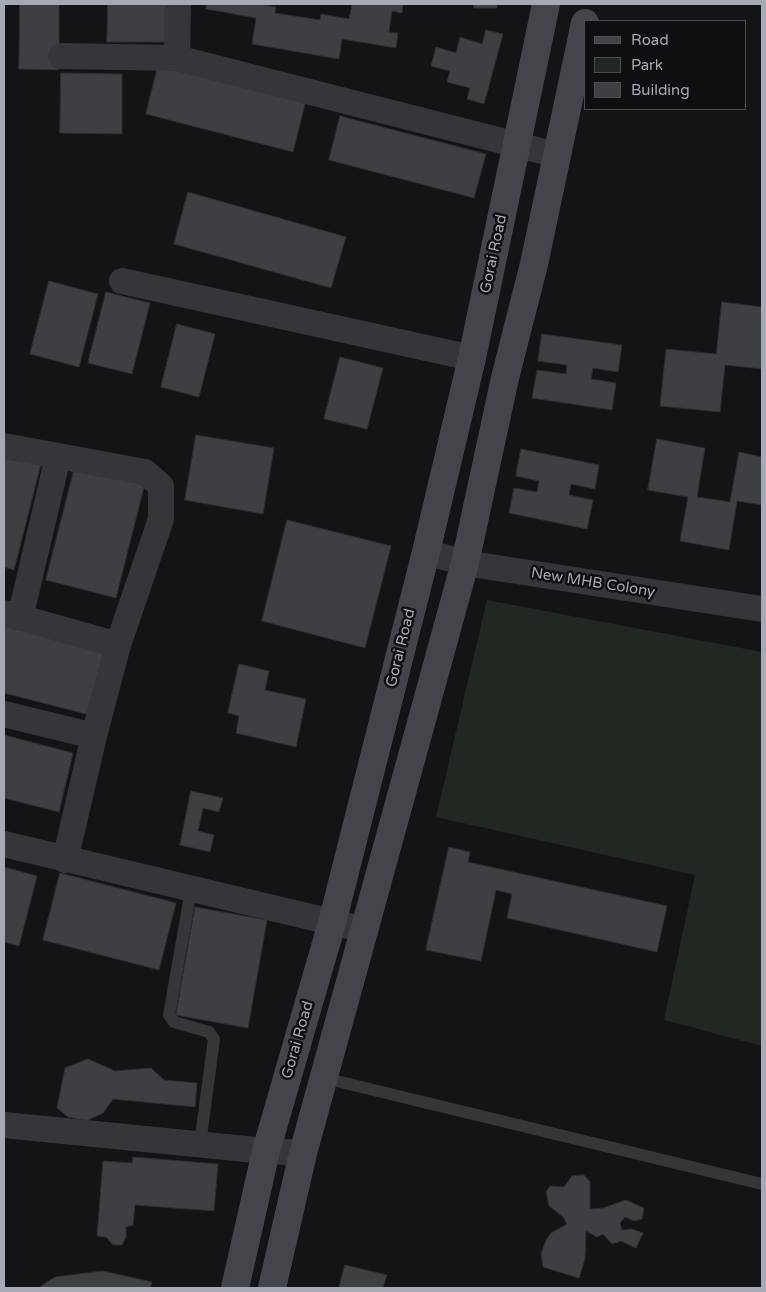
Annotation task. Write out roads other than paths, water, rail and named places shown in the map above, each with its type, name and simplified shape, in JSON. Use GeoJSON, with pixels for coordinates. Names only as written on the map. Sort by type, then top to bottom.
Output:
{"type":"FeatureCollection","features":[{"type":"Feature","properties":{"kind":"main road","name":"Gorai Road"},"geometry":{"type":"LineString","coordinates":[[235,1288],[266,1151],[332,923],[426,552],[472,358],[546,4]]}},
{"type":"Feature","properties":{"kind":"main road"},"geometry":{"type":"LineString","coordinates":[[585,20],[589,4]]}},
{"type":"Feature","properties":{"kind":"main road"},"geometry":{"type":"LineString","coordinates":[[272,1288],[303,1153],[465,563],[505,378],[534,264],[584,27]]}},
{"type":"Feature","properties":{"kind":"street"},"geometry":{"type":"LineString","coordinates":[[177,58],[178,4]]}},
{"type":"Feature","properties":{"kind":"street"},"geometry":{"type":"LineString","coordinates":[[61,56],[177,58],[557,155]]}},
{"type":"Feature","properties":{"kind":"street"},"geometry":{"type":"LineString","coordinates":[[122,281],[472,358]]}},
{"type":"Feature","properties":{"kind":"street"},"geometry":{"type":"LineString","coordinates":[[4,446],[144,472],[161,486],[161,519],[118,645],[94,736],[65,860]]}},
{"type":"Feature","properties":{"kind":"street"},"geometry":{"type":"LineString","coordinates":[[58,457],[12,615],[118,645]]}},
{"type":"Feature","properties":{"kind":"street","name":"New MHB Colony"},"geometry":{"type":"LineString","coordinates":[[426,552],[465,563],[762,609]]}},
{"type":"Feature","properties":{"kind":"street"},"geometry":{"type":"LineString","coordinates":[[4,714],[94,736]]}},
{"type":"Feature","properties":{"kind":"street"},"geometry":{"type":"LineString","coordinates":[[4,844],[365,930]]}},
{"type":"Feature","properties":{"kind":"street"},"geometry":{"type":"LineString","coordinates":[[4,1125],[303,1153]]}},
{"type":"Feature","properties":{"kind":"lane"},"geometry":{"type":"LineString","coordinates":[[191,890],[169,1015],[174,1022],[209,1032],[214,1039],[200,1144]]}},
{"type":"Feature","properties":{"kind":"lane"},"geometry":{"type":"LineString","coordinates":[[324,1078],[762,1184]]}}]}
